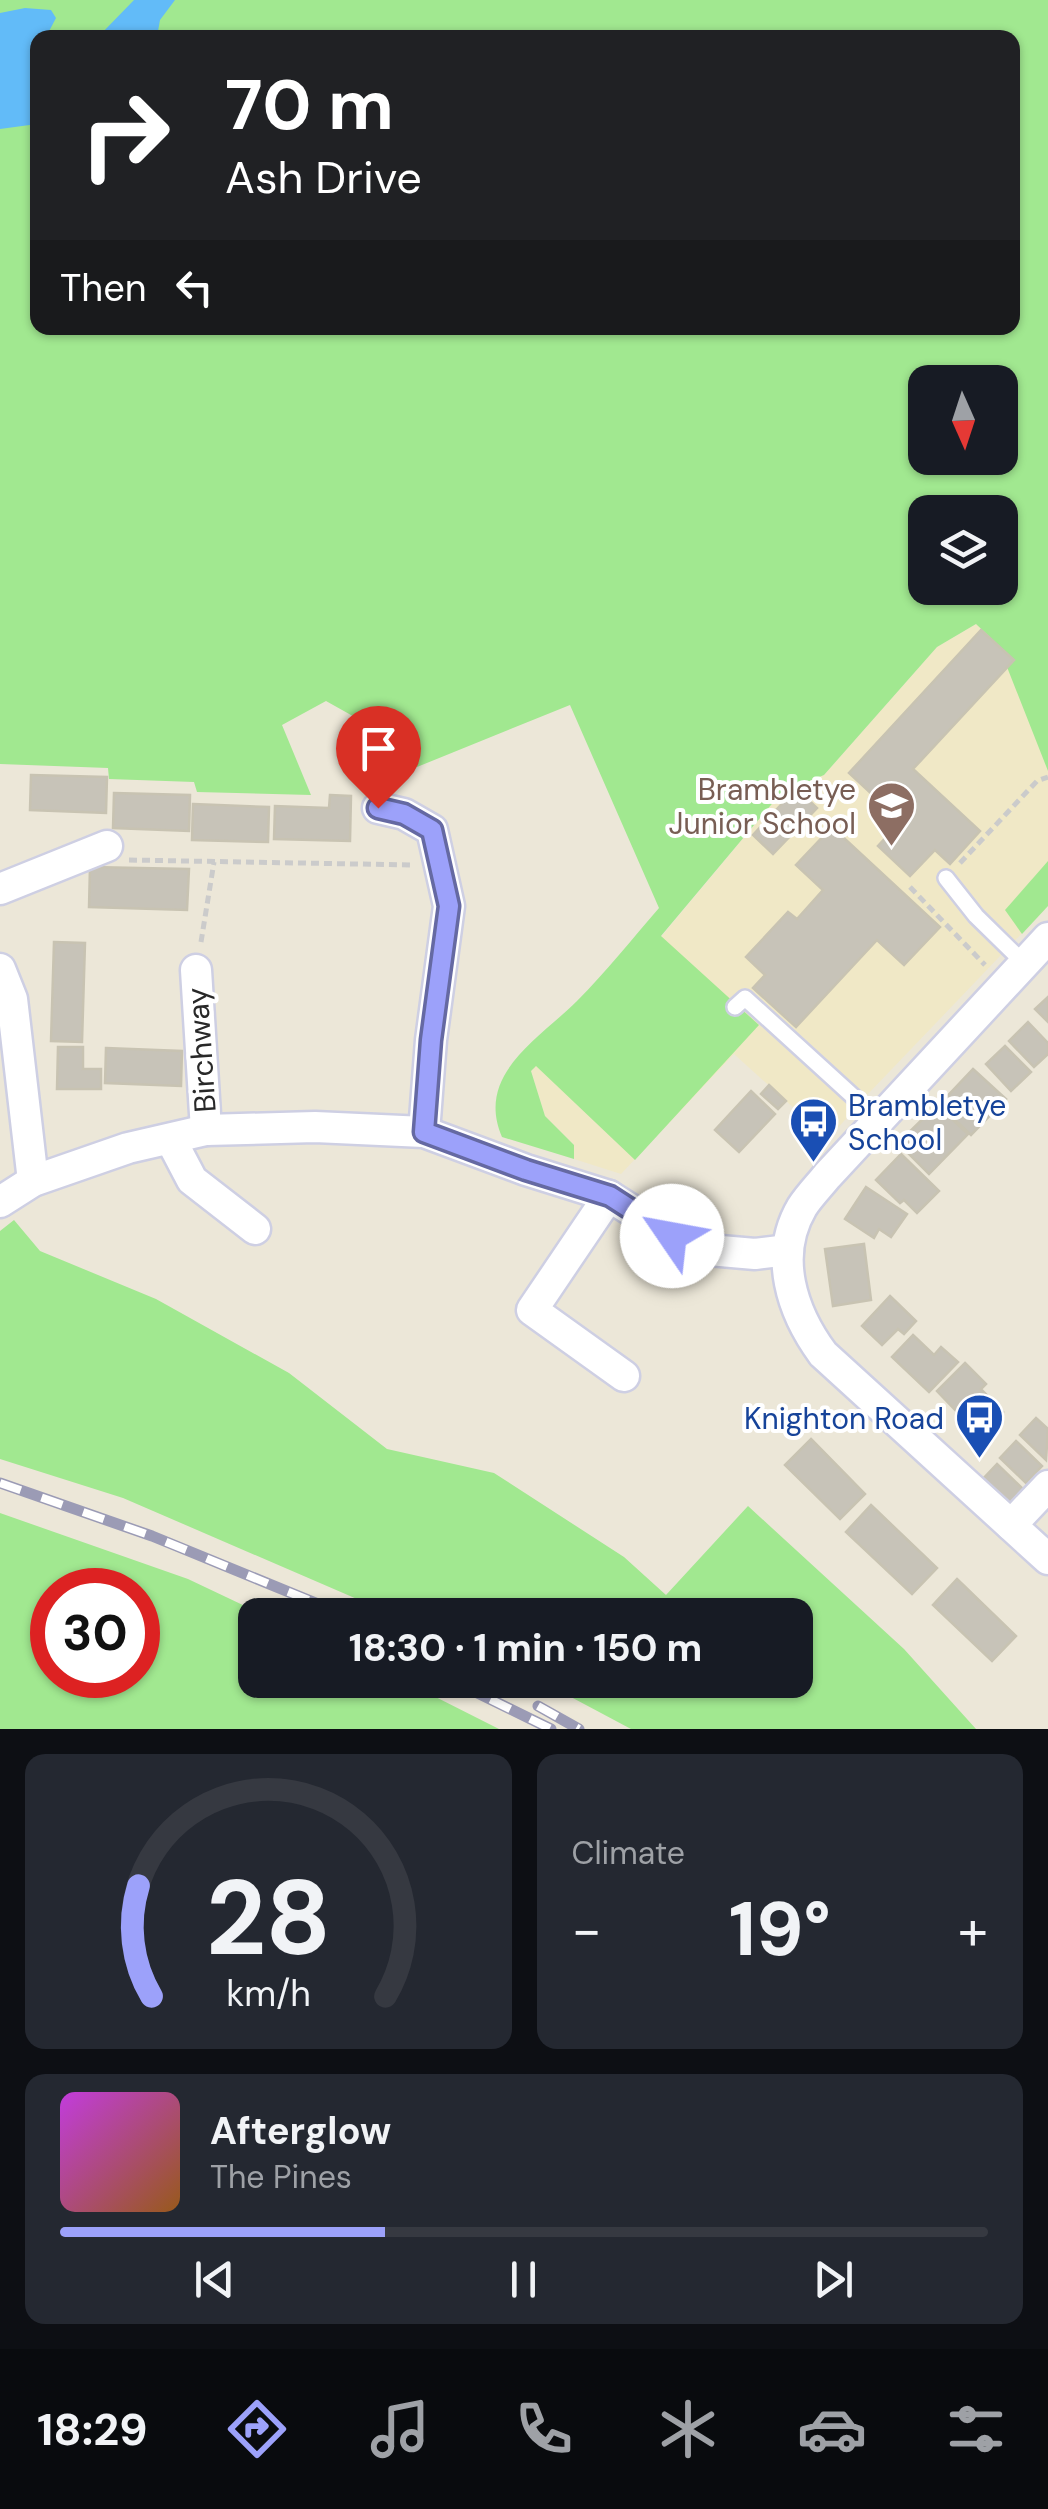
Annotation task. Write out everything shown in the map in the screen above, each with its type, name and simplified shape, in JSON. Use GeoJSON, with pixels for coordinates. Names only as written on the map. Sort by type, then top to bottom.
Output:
{"type":"FeatureCollection","features":[{"type":"Feature","properties":{"kind":"street"},"geometry":{"type":"LineString","coordinates":[[378,808],[404,814],[432,830],[449,906],[436,991],[424,1132]]}},
{"type":"Feature","properties":{"kind":"street"},"geometry":{"type":"LineString","coordinates":[[0,889],[107,846]]}},
{"type":"Feature","properties":{"kind":"street"},"geometry":{"type":"LineString","coordinates":[[1048,938],[801,1209],[788,1250],[791,1297],[803,1327],[823,1354],[1048,1559]]}},
{"type":"Feature","properties":{"kind":"street"},"geometry":{"type":"LineString","coordinates":[[0,970],[12,999],[33,1182]]}},
{"type":"Feature","properties":{"kind":"street","name":"Birchway"},"geometry":{"type":"LineString","coordinates":[[196,970],[206,1130]]}},
{"type":"Feature","properties":{"kind":"street"},"geometry":{"type":"LineString","coordinates":[[0,1202],[33,1182],[128,1148],[206,1130],[315,1127],[424,1132],[610,1196],[672,1236],[709,1250],[755,1254],[788,1250]]}},
{"type":"Feature","properties":{"kind":"street"},"geometry":{"type":"LineString","coordinates":[[171,1140],[192,1180],[255,1229]]}},
{"type":"Feature","properties":{"kind":"street"},"geometry":{"type":"LineString","coordinates":[[610,1196],[532,1310],[624,1376]]}},
{"type":"Feature","properties":{"kind":"street"},"geometry":{"type":"LineString","coordinates":[[1011,1526],[1048,1486]]}},
{"type":"Feature","properties":{"kind":"lane"},"geometry":{"type":"LineString","coordinates":[[946,878],[1014,974]]}},
{"type":"Feature","properties":{"kind":"lane"},"geometry":{"type":"LineString","coordinates":[[736,1007],[746,998],[879,1120]]}},
{"type":"Feature","properties":{"kind":"path"},"geometry":{"type":"LineString","coordinates":[[923,901],[1037,781],[1048,777]]}},
{"type":"Feature","properties":{"kind":"path"},"geometry":{"type":"LineString","coordinates":[[76,859],[440,866]]}},
{"type":"Feature","properties":{"kind":"path"},"geometry":{"type":"LineString","coordinates":[[196,970],[214,862]]}},
{"type":"Feature","properties":{"kind":"path"},"geometry":{"type":"LineString","coordinates":[[910,887],[1014,974]]}},
{"type":"Feature","properties":{"kind":"shaded area","name":"Brambletye Junior School"},"geometry":{"type":"Polygon","coordinates":[[[1048,575],[1048,906],[828,1139],[734,1054],[621,1174],[574,1159],[574,1145],[545,1116],[531,1071],[569,1026],[661,937],[781,793],[824,775],[937,647],[1008,605],[1018,605],[1020,598],[1048,575]]]}},
{"type":"Feature","properties":{"kind":"green space"},"geometry":{"type":"Polygon","coordinates":[[[0,0],[1048,0],[1048,771],[1007,667],[1014,660],[976,624],[937,647],[824,775],[781,793],[661,936],[759,1025],[635,1160],[536,1066],[531,1071],[545,1116],[574,1145],[574,1159],[502,1137],[496,1115],[497,1095],[515,1060],[588,990],[659,908],[570,705],[417,767],[367,724],[326,701],[282,725],[311,795],[197,792],[194,782],[109,779],[108,768],[0,764],[0,0]]]}},
{"type":"Feature","properties":{"kind":"green space"},"geometry":{"type":"Polygon","coordinates":[[[1048,861],[1048,906],[1022,934],[1005,910],[1048,861]]]}},
{"type":"Feature","properties":{"kind":"green space"},"geometry":{"type":"Polygon","coordinates":[[[14,1220],[40,1251],[156,1299],[289,1373],[387,1449],[494,1473],[624,1557],[666,1595],[748,1506],[904,1649],[976,1729],[631,1729],[573,1698],[813,1698],[813,1598],[355,1598],[123,1498],[0,1459],[0,1231],[14,1220]]]}},
{"type":"Feature","properties":{"kind":"green space"},"geometry":{"type":"Polygon","coordinates":[[[0,1513],[157,1568],[30,1568],[30,1698],[160,1698],[160,1569],[238,1603],[238,1698],[438,1698],[499,1729],[0,1729],[0,1513]]]}},
{"type":"Feature","properties":{"kind":"water"},"geometry":{"type":"Polygon","coordinates":[[[134,0],[175,0],[160,20],[158,30],[105,30],[134,0]]]}},
{"type":"Feature","properties":{"kind":"water"},"geometry":{"type":"Polygon","coordinates":[[[25,8],[51,10],[56,18],[50,30],[30,30],[30,125],[0,129],[0,13],[25,8]]]}},
{"type":"Feature","properties":{"kind":"building"},"geometry":{"type":"Polygon","coordinates":[[[981,630],[1014,660],[913,769],[980,831],[950,864],[935,850],[910,876],[878,846],[901,821],[849,773],[981,630]]]}},
{"type":"Feature","properties":{"kind":"building"},"geometry":{"type":"Polygon","coordinates":[[[31,775],[107,777],[106,813],[30,810],[31,775]]]}},
{"type":"Feature","properties":{"kind":"building"},"geometry":{"type":"Polygon","coordinates":[[[114,793],[190,795],[189,831],[113,828],[114,793]]]}},
{"type":"Feature","properties":{"kind":"building"},"geometry":{"type":"Polygon","coordinates":[[[802,794],[817,808],[773,854],[753,835],[790,795],[796,800],[802,794]]]}},
{"type":"Feature","properties":{"kind":"building"},"geometry":{"type":"Polygon","coordinates":[[[330,795],[351,796],[350,841],[274,839],[275,806],[329,808],[330,795]]]}},
{"type":"Feature","properties":{"kind":"building"},"geometry":{"type":"Polygon","coordinates":[[[193,804],[269,807],[268,842],[192,840],[193,804]]]}},
{"type":"Feature","properties":{"kind":"building","name":"Brambletye Junior School"},"geometry":{"type":"Polygon","coordinates":[[[832,827],[940,927],[904,965],[877,940],[796,1027],[753,988],[765,975],[746,957],[788,912],[797,919],[823,890],[796,865],[832,827]]]}},
{"type":"Feature","properties":{"kind":"building"},"geometry":{"type":"Polygon","coordinates":[[[90,867],[189,869],[187,910],[89,907],[90,867]]]}},
{"type":"Feature","properties":{"kind":"building"},"geometry":{"type":"Polygon","coordinates":[[[54,942],[85,943],[82,1042],[51,1041],[54,942]]]}},
{"type":"Feature","properties":{"kind":"building"},"geometry":{"type":"Polygon","coordinates":[[[1048,997],[1048,1022],[1035,1009],[1048,997]]]}},
{"type":"Feature","properties":{"kind":"building"},"geometry":{"type":"Polygon","coordinates":[[[1028,1022],[1048,1043],[1048,1054],[1034,1067],[1009,1041],[1028,1022]]]}},
{"type":"Feature","properties":{"kind":"building"},"geometry":{"type":"Polygon","coordinates":[[[1005,1046],[1031,1072],[1011,1091],[986,1064],[1005,1046]]]}},
{"type":"Feature","properties":{"kind":"building"},"geometry":{"type":"Polygon","coordinates":[[[58,1047],[83,1047],[83,1069],[101,1069],[101,1089],[57,1089],[58,1047]]]}},
{"type":"Feature","properties":{"kind":"building"},"geometry":{"type":"Polygon","coordinates":[[[106,1048],[182,1051],[181,1086],[105,1083],[106,1048]]]}},
{"type":"Feature","properties":{"kind":"building"},"geometry":{"type":"Polygon","coordinates":[[[973,1069],[1006,1099],[971,1135],[939,1105],[973,1069]]]}},
{"type":"Feature","properties":{"kind":"building"},"geometry":{"type":"Polygon","coordinates":[[[769,1085],[786,1101],[778,1109],[761,1094],[769,1085]]]}},
{"type":"Feature","properties":{"kind":"building"},"geometry":{"type":"Polygon","coordinates":[[[751,1091],[775,1114],[739,1152],[715,1130],[751,1091]]]}},
{"type":"Feature","properties":{"kind":"building"},"geometry":{"type":"Polygon","coordinates":[[[937,1105],[968,1134],[929,1174],[898,1143],[937,1105]]]}},
{"type":"Feature","properties":{"kind":"building"},"geometry":{"type":"Polygon","coordinates":[[[901,1154],[939,1191],[917,1213],[876,1180],[901,1154]]]}},
{"type":"Feature","properties":{"kind":"building"},"geometry":{"type":"Polygon","coordinates":[[[866,1187],[907,1214],[891,1237],[879,1229],[874,1238],[845,1219],[866,1187]]]}},
{"type":"Feature","properties":{"kind":"building"},"geometry":{"type":"Polygon","coordinates":[[[864,1244],[871,1300],[833,1306],[825,1249],[864,1244]]]}},
{"type":"Feature","properties":{"kind":"building"},"geometry":{"type":"Polygon","coordinates":[[[890,1296],[916,1321],[904,1334],[898,1329],[882,1345],[862,1326],[890,1296]]]}},
{"type":"Feature","properties":{"kind":"building"},"geometry":{"type":"Polygon","coordinates":[[[913,1335],[934,1355],[941,1347],[958,1362],[929,1392],[892,1357],[913,1335]]]}},
{"type":"Feature","properties":{"kind":"building"},"geometry":{"type":"Polygon","coordinates":[[[965,1363],[986,1384],[981,1389],[1003,1412],[973,1441],[960,1427],[973,1414],[966,1407],[959,1414],[937,1391],[965,1363]]]}},
{"type":"Feature","properties":{"kind":"building"},"geometry":{"type":"Polygon","coordinates":[[[1036,1418],[1048,1429],[1046,1460],[1020,1435],[1036,1418]]]}},
{"type":"Feature","properties":{"kind":"building"},"geometry":{"type":"Polygon","coordinates":[[[811,1439],[865,1494],[840,1519],[785,1465],[811,1439]]]}},
{"type":"Feature","properties":{"kind":"building"},"geometry":{"type":"Polygon","coordinates":[[[1016,1441],[1042,1466],[1026,1483],[1000,1458],[1016,1441]]]}},
{"type":"Feature","properties":{"kind":"building"},"geometry":{"type":"Polygon","coordinates":[[[997,1464],[1023,1489],[1007,1505],[981,1481],[997,1464]]]}},
{"type":"Feature","properties":{"kind":"building"},"geometry":{"type":"Polygon","coordinates":[[[871,1505],[937,1568],[912,1594],[846,1532],[871,1505]]]}},
{"type":"Feature","properties":{"kind":"building"},"geometry":{"type":"Polygon","coordinates":[[[957,1579],[1016,1636],[992,1661],[933,1605],[957,1579]]]}},
{"type":"Feature","properties":{"kind":"railway"},"geometry":{"type":"LineString","coordinates":[[0,1483],[152,1536],[303,1598]]}},
{"type":"Feature","properties":{"kind":"railway"},"geometry":{"type":"LineString","coordinates":[[488,1698],[551,1729]]}},
{"type":"Feature","properties":{"kind":"railway"},"geometry":{"type":"LineString","coordinates":[[538,1706],[579,1729]]}},
{"type":"Feature","properties":{"kind":"place","name":"Brambletye Junior School"},"geometry":{"type":"Point","coordinates":[891,848]}},
{"type":"Feature","properties":{"kind":"place","name":"Brambletye School"},"geometry":{"type":"Point","coordinates":[813,1164]}},
{"type":"Feature","properties":{"kind":"place","name":"Knighton Road"},"geometry":{"type":"Point","coordinates":[979,1460]}},
{"type":"Feature","properties":{"kind":"route"},"geometry":{"type":"LineString","coordinates":[[378,808],[404,814],[432,830],[449,906],[440,958],[424,1132],[610,1196],[672,1236]]}}]}
